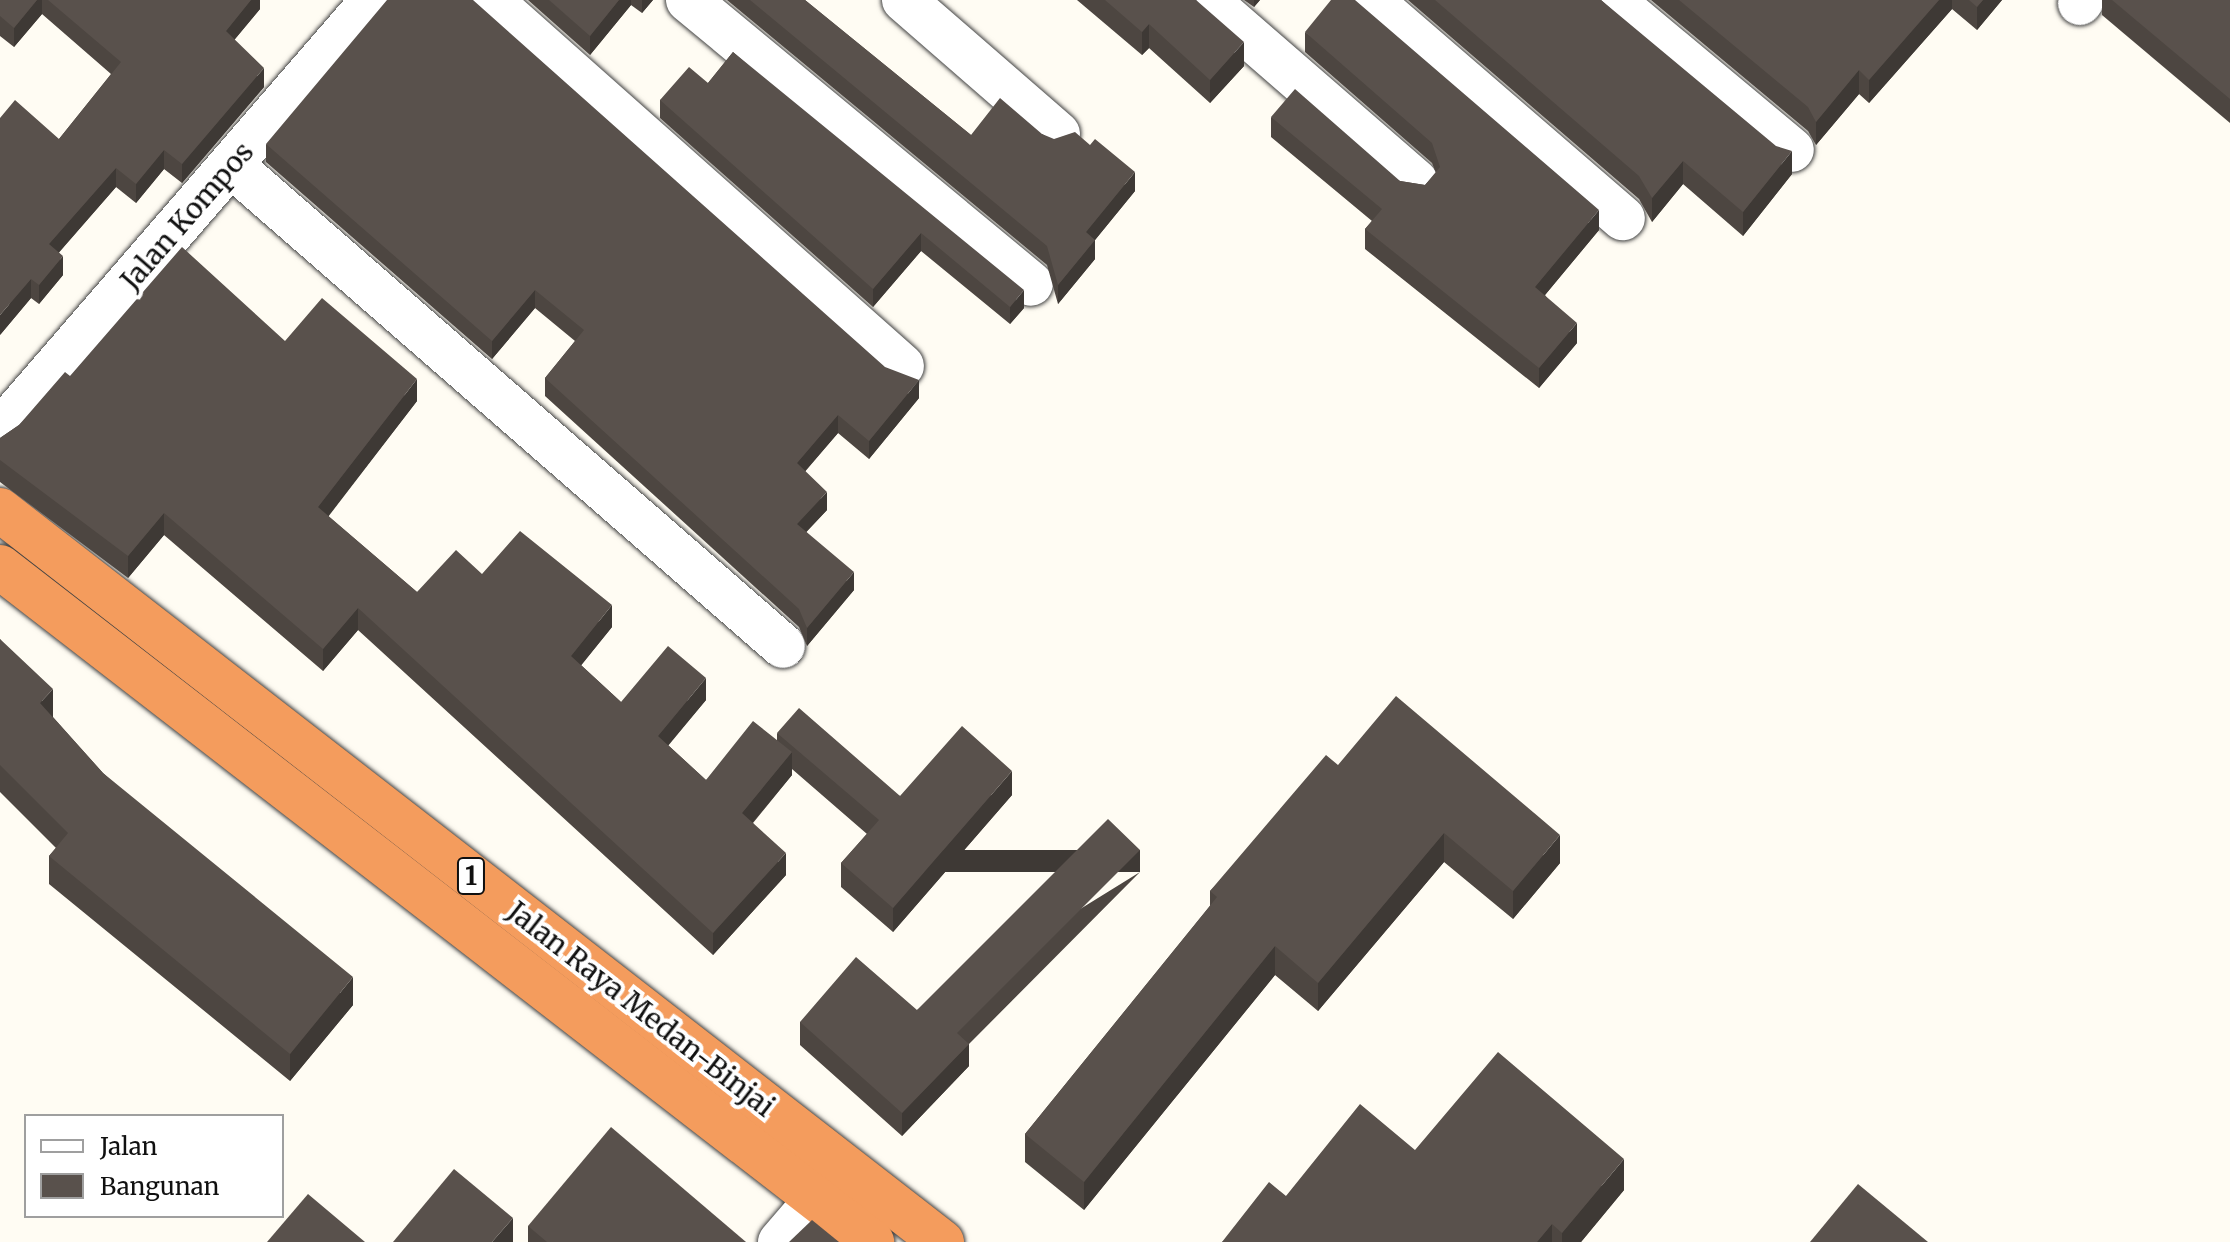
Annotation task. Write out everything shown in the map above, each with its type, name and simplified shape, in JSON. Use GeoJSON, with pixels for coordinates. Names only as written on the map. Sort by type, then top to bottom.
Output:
{"type":"FeatureCollection","features":[{"type":"Feature","properties":{"kind":"highway","name":"Jalan Raya Medan-Binjai"},"geometry":{"type":"LineString","coordinates":[[0,510],[792,1153],[817,1199],[872,1242]]}},
{"type":"Feature","properties":{"kind":"highway","name":"Jalan Raya Medan-Binjai"},"geometry":{"type":"LineString","coordinates":[[0,567],[792,1153],[942,1242]]}},
{"type":"Feature","properties":{"kind":"street","name":"Jalan Kompos"},"geometry":{"type":"LineString","coordinates":[[0,431],[373,0]]}},
{"type":"Feature","properties":{"kind":"street"},"geometry":{"type":"LineString","coordinates":[[490,0],[902,366]]}},
{"type":"Feature","properties":{"kind":"street"},"geometry":{"type":"LineString","coordinates":[[688,0],[1031,284]]}},
{"type":"Feature","properties":{"kind":"street"},"geometry":{"type":"LineString","coordinates":[[904,0],[1058,134]]}},
{"type":"Feature","properties":{"kind":"street"},"geometry":{"type":"LineString","coordinates":[[1207,0],[1416,182]]}},
{"type":"Feature","properties":{"kind":"street"},"geometry":{"type":"LineString","coordinates":[[1370,0],[1623,218]]}},
{"type":"Feature","properties":{"kind":"street"},"geometry":{"type":"LineString","coordinates":[[1612,0],[1792,150]]}},
{"type":"Feature","properties":{"kind":"street"},"geometry":{"type":"LineString","coordinates":[[231,165],[783,646]]}},
{"type":"Feature","properties":{"kind":"street"},"geometry":{"type":"LineString","coordinates":[[780,1242],[817,1199]]}},
{"type":"Feature","properties":{"kind":"building"},"geometry":{"type":"Polygon","coordinates":[[[0,0],[37,0],[14,28],[0,16],[0,0]]]}},
{"type":"Feature","properties":{"kind":"building"},"geometry":{"type":"Polygon","coordinates":[[[48,0],[251,0],[226,31],[264,68],[182,164],[164,150],[136,184],[116,168],[49,244],[63,256],[39,285],[31,279],[0,315],[0,118],[15,100],[59,139],[121,62],[48,0]]]}},
{"type":"Feature","properties":{"kind":"building"},"geometry":{"type":"Polygon","coordinates":[[[387,0],[473,0],[885,367],[919,380],[869,441],[838,415],[797,463],[827,492],[797,524],[854,572],[807,628],[799,609],[545,378],[584,330],[535,290],[492,341],[266,144],[387,0]]]}},
{"type":"Feature","properties":{"kind":"building"},"geometry":{"type":"Polygon","coordinates":[[[549,0],[619,0],[590,36],[549,0]]]}},
{"type":"Feature","properties":{"kind":"building"},"geometry":{"type":"Polygon","coordinates":[[[750,0],[805,0],[971,135],[1000,98],[1042,134],[1054,139],[1075,132],[1090,145],[1095,139],[1135,172],[1086,232],[1095,240],[1058,285],[1047,246],[750,0]]]}},
{"type":"Feature","properties":{"kind":"building"},"geometry":{"type":"Polygon","coordinates":[[[1105,0],[1196,0],[1244,42],[1210,80],[1149,24],[1142,32],[1105,0]]]}},
{"type":"Feature","properties":{"kind":"building"},"geometry":{"type":"Polygon","coordinates":[[[1331,0],[1355,0],[1599,210],[1535,287],[1577,323],[1539,368],[1365,229],[1382,209],[1271,117],[1295,89],[1400,181],[1425,185],[1440,167],[1432,143],[1305,32],[1331,0]]]}},
{"type":"Feature","properties":{"kind":"building"},"geometry":{"type":"Polygon","coordinates":[[[1435,0],[1601,0],[1776,146],[1792,151],[1743,212],[1683,161],[1652,198],[1639,176],[1435,0]]]}},
{"type":"Feature","properties":{"kind":"building"},"geometry":{"type":"Polygon","coordinates":[[[1679,0],[1939,0],[1869,80],[1859,70],[1816,122],[1808,107],[1679,0]]]}},
{"type":"Feature","properties":{"kind":"building"},"geometry":{"type":"Polygon","coordinates":[[[1969,0],[1983,0],[1977,7],[1969,0]]]}},
{"type":"Feature","properties":{"kind":"building"},"geometry":{"type":"Polygon","coordinates":[[[2112,0],[2230,0],[2230,99],[2112,0]]]}},
{"type":"Feature","properties":{"kind":"building"},"geometry":{"type":"Polygon","coordinates":[[[733,52],[1024,290],[1010,307],[921,233],[873,289],[660,100],[689,67],[708,83],[733,52]]]}},
{"type":"Feature","properties":{"kind":"building"},"geometry":{"type":"Polygon","coordinates":[[[182,247],[285,341],[322,298],[417,379],[318,507],[417,592],[456,550],[482,574],[520,531],[612,605],[571,656],[621,702],[668,646],[706,678],[658,736],[706,780],[753,721],[792,752],[742,813],[786,853],[713,933],[358,608],[323,649],[164,513],[128,556],[0,460],[0,438],[19,425],[65,372],[70,376],[182,247]]]}},
{"type":"Feature","properties":{"kind":"building"},"geometry":{"type":"Polygon","coordinates":[[[0,639],[53,689],[40,703],[103,773],[353,977],[290,1054],[49,856],[68,833],[0,765],[0,639]]]}},
{"type":"Feature","properties":{"kind":"building"},"geometry":{"type":"Polygon","coordinates":[[[1396,696],[1560,835],[1513,891],[1444,833],[1318,983],[1275,946],[1084,1182],[1025,1134],[1217,897],[1210,891],[1326,755],[1338,765],[1396,696]]]}},
{"type":"Feature","properties":{"kind":"building"},"geometry":{"type":"Polygon","coordinates":[[[799,708],[900,796],[962,726],[1012,771],[893,908],[841,863],[879,820],[777,733],[799,708]]]}},
{"type":"Feature","properties":{"kind":"building"},"geometry":{"type":"Polygon","coordinates":[[[1108,819],[1140,850],[957,1033],[969,1044],[902,1113],[800,1022],[856,957],[917,1010],[1108,819]]]}},
{"type":"Feature","properties":{"kind":"building"},"geometry":{"type":"Polygon","coordinates":[[[1498,1052],[1624,1159],[1562,1233],[1552,1224],[1537,1242],[1222,1242],[1269,1182],[1286,1196],[1360,1104],[1415,1150],[1498,1052]]]}},
{"type":"Feature","properties":{"kind":"building"},"geometry":{"type":"Polygon","coordinates":[[[611,1127],[746,1242],[547,1242],[528,1226],[611,1127]]]}},
{"type":"Feature","properties":{"kind":"building"},"geometry":{"type":"Polygon","coordinates":[[[454,1169],[513,1218],[492,1242],[393,1242],[454,1169]]]}},
{"type":"Feature","properties":{"kind":"building"},"geometry":{"type":"Polygon","coordinates":[[[1858,1184],[1928,1242],[1810,1242],[1858,1184]]]}},
{"type":"Feature","properties":{"kind":"building"},"geometry":{"type":"Polygon","coordinates":[[[308,1194],[365,1242],[267,1242],[308,1194]]]}},
{"type":"Feature","properties":{"kind":"building"},"geometry":{"type":"Polygon","coordinates":[[[812,1220],[839,1242],[789,1242],[812,1220]]]}}]}
